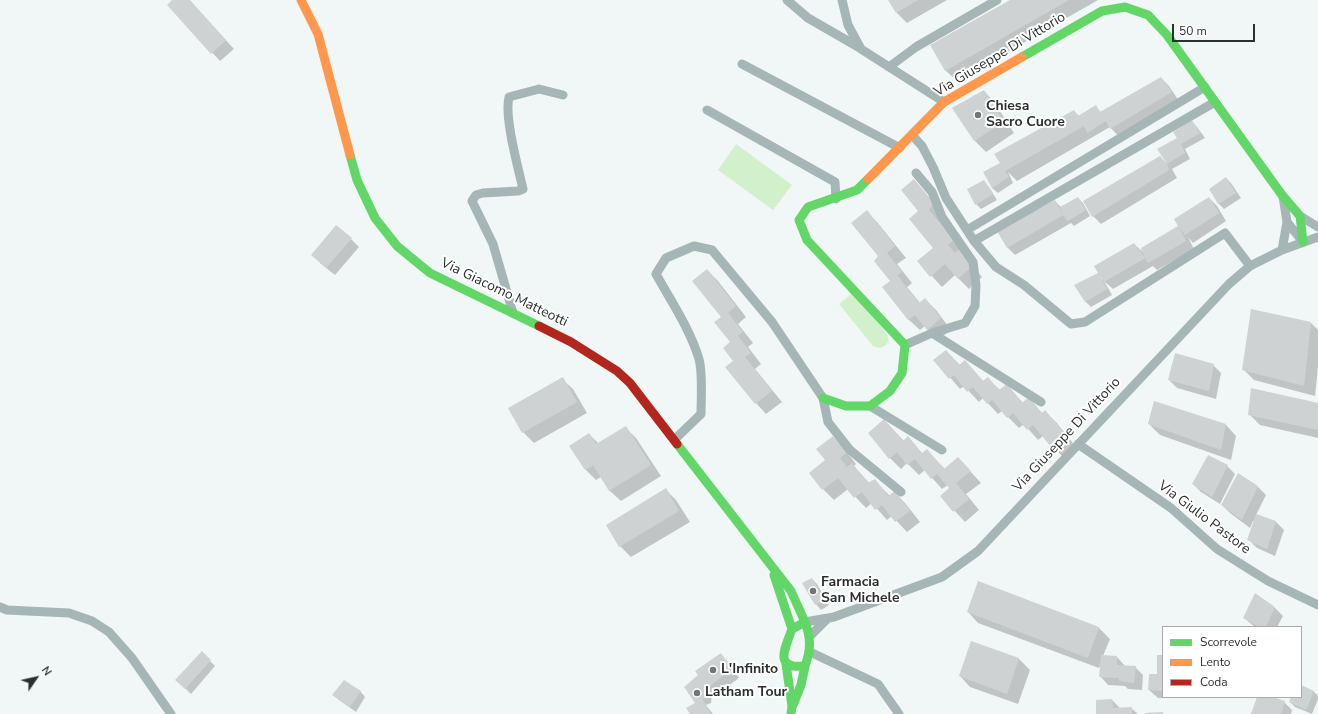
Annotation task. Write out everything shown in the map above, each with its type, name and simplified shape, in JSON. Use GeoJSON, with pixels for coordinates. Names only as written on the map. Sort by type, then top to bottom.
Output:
{"type":"FeatureCollection","features":[{"type":"Feature","properties":{"kind":"street","name":"Via Giacomo Matteotti"},"geometry":{"type":"LineString","coordinates":[[300,0],[318,34],[358,180],[375,218],[397,246],[430,272],[572,342],[617,371],[630,383],[791,590],[811,635],[810,652],[792,710]]}},
{"type":"Feature","properties":{"kind":"street"},"geometry":{"type":"LineString","coordinates":[[787,0],[808,18],[861,49],[944,102]]}},
{"type":"Feature","properties":{"kind":"street"},"geometry":{"type":"LineString","coordinates":[[842,0],[848,25],[861,49]]}},
{"type":"Feature","properties":{"kind":"street"},"geometry":{"type":"LineString","coordinates":[[889,67],[916,47],[997,0]]}},
{"type":"Feature","properties":{"kind":"street","name":"Via Giuseppe Di Vittorio"},"geometry":{"type":"LineString","coordinates":[[905,345],[807,240],[799,220],[808,207],[836,199],[857,190],[944,102],[1102,12],[1125,7],[1148,16],[1167,35],[1282,195],[1300,216],[1318,227]]}},
{"type":"Feature","properties":{"kind":"street"},"geometry":{"type":"LineString","coordinates":[[742,64],[900,148]]}},
{"type":"Feature","properties":{"kind":"street"},"geometry":{"type":"LineString","coordinates":[[966,230],[1205,87]]}},
{"type":"Feature","properties":{"kind":"street"},"geometry":{"type":"LineString","coordinates":[[513,313],[493,244],[472,201],[476,195],[482,193],[518,191],[523,189],[513,145],[507,104],[509,97],[539,89],[563,95]]}},
{"type":"Feature","properties":{"kind":"street"},"geometry":{"type":"LineString","coordinates":[[974,241],[1215,102]]}},
{"type":"Feature","properties":{"kind":"street"},"geometry":{"type":"LineString","coordinates":[[707,110],[834,182],[836,199]]}},
{"type":"Feature","properties":{"kind":"street"},"geometry":{"type":"LineString","coordinates":[[912,135],[922,146],[946,198],[974,241],[996,267],[1024,285],[1071,324],[1085,322],[1225,233],[1250,266]]}},
{"type":"Feature","properties":{"kind":"street"},"geometry":{"type":"LineString","coordinates":[[870,406],[890,391],[902,374],[905,345],[932,333],[965,323],[975,306],[976,285],[972,262],[942,217],[932,192],[916,173]]}},
{"type":"Feature","properties":{"kind":"street","name":"Via Giuseppe Di Vittorio"},"geometry":{"type":"LineString","coordinates":[[805,622],[827,619],[942,576],[978,551],[1229,284],[1250,266],[1282,250],[1287,222],[1282,195]]}},
{"type":"Feature","properties":{"kind":"street"},"geometry":{"type":"LineString","coordinates":[[1300,216],[1302,242]]}},
{"type":"Feature","properties":{"kind":"street","name":"Via Giuseppe Di Vittorio"},"geometry":{"type":"LineString","coordinates":[[1287,222],[1302,242]]}},
{"type":"Feature","properties":{"kind":"street"},"geometry":{"type":"LineString","coordinates":[[1282,250],[1302,242],[1318,238]]}},
{"type":"Feature","properties":{"kind":"street"},"geometry":{"type":"LineString","coordinates":[[674,440],[701,414],[702,391],[699,360],[685,327],[656,274],[666,258],[694,246],[712,250],[772,322],[823,398],[828,422],[850,450],[901,492]]}},
{"type":"Feature","properties":{"kind":"street"},"geometry":{"type":"LineString","coordinates":[[932,333],[1041,402]]}},
{"type":"Feature","properties":{"kind":"street"},"geometry":{"type":"LineString","coordinates":[[823,398],[846,406],[870,406],[942,450]]}},
{"type":"Feature","properties":{"kind":"street","name":"Via Giulio Pastore"},"geometry":{"type":"LineString","coordinates":[[1078,444],[1171,508],[1217,549],[1268,581],[1318,605]]}},
{"type":"Feature","properties":{"kind":"street","name":"Via Giacomo Matteotti"},"geometry":{"type":"LineString","coordinates":[[771,566],[792,629],[784,654],[792,710]]}},
{"type":"Feature","properties":{"kind":"street"},"geometry":{"type":"LineString","coordinates":[[0,607],[7,610],[69,613],[92,621],[109,632],[132,658],[171,714]]}},
{"type":"Feature","properties":{"kind":"street","name":"Via Giuseppe Di Vittorio"},"geometry":{"type":"LineString","coordinates":[[811,635],[827,619]]}},
{"type":"Feature","properties":{"kind":"street"},"geometry":{"type":"LineString","coordinates":[[792,629],[805,622]]}},
{"type":"Feature","properties":{"kind":"street"},"geometry":{"type":"LineString","coordinates":[[810,652],[878,684],[899,714]]}},
{"type":"Feature","properties":{"kind":"street"},"geometry":{"type":"LineString","coordinates":[[786,664],[796,668],[805,666]]}},
{"type":"Feature","properties":{"kind":"green space"},"geometry":{"type":"Polygon","coordinates":[[[736,144],[792,185],[773,210],[718,170],[736,144]]]}},
{"type":"Feature","properties":{"kind":"green space"},"geometry":{"type":"Polygon","coordinates":[[[854,292],[887,334],[889,341],[885,346],[880,348],[873,346],[839,304],[854,292]]]}},
{"type":"Feature","properties":{"kind":"building"},"geometry":{"type":"Polygon","coordinates":[[[172,0],[190,0],[226,40],[211,54],[167,5],[172,0]]]}},
{"type":"Feature","properties":{"kind":"building"},"geometry":{"type":"Polygon","coordinates":[[[888,0],[918,0],[896,13],[888,0]]]}},
{"type":"Feature","properties":{"kind":"building"},"geometry":{"type":"Polygon","coordinates":[[[1010,0],[1069,0],[945,71],[930,45],[1010,0]]]}},
{"type":"Feature","properties":{"kind":"building"},"geometry":{"type":"Polygon","coordinates":[[[1161,77],[1172,92],[1110,129],[1106,121],[1087,133],[1084,126],[1005,171],[1009,177],[992,188],[983,172],[1000,163],[994,154],[1074,110],[1078,116],[1096,105],[1100,112],[1161,77]]]}},
{"type":"Feature","properties":{"kind":"building","name":"Chiesa Sacro Cuore"},"geometry":{"type":"Polygon","coordinates":[[[984,90],[1004,122],[974,141],[952,108],[984,90]]]}},
{"type":"Feature","properties":{"kind":"building"},"geometry":{"type":"Polygon","coordinates":[[[1192,120],[1200,133],[1181,144],[1185,153],[1167,164],[1157,149],[1177,138],[1173,132],[1192,120]]]}},
{"type":"Feature","properties":{"kind":"building"},"geometry":{"type":"Polygon","coordinates":[[[1160,156],[1167,164],[1169,170],[1092,217],[1083,201],[1160,156]]]}},
{"type":"Feature","properties":{"kind":"building"},"geometry":{"type":"Polygon","coordinates":[[[1226,177],[1236,193],[1218,204],[1209,189],[1226,177]]]}},
{"type":"Feature","properties":{"kind":"building"},"geometry":{"type":"Polygon","coordinates":[[[914,179],[934,203],[929,210],[954,240],[948,245],[955,253],[959,250],[972,266],[958,279],[945,264],[930,277],[917,261],[933,248],[909,219],[918,211],[901,190],[914,179]]]}},
{"type":"Feature","properties":{"kind":"building"},"geometry":{"type":"Polygon","coordinates":[[[984,180],[993,194],[975,205],[967,189],[984,180]]]}},
{"type":"Feature","properties":{"kind":"building"},"geometry":{"type":"Polygon","coordinates":[[[1078,197],[1086,210],[1068,221],[1063,215],[1060,207],[1078,197]]]}},
{"type":"Feature","properties":{"kind":"building"},"geometry":{"type":"Polygon","coordinates":[[[1209,197],[1219,213],[1185,235],[1179,227],[1186,241],[1148,263],[1141,248],[1178,226],[1174,219],[1209,197]]]}},
{"type":"Feature","properties":{"kind":"building"},"geometry":{"type":"Polygon","coordinates":[[[1055,200],[1063,215],[1007,248],[997,231],[1055,200]]]}},
{"type":"Feature","properties":{"kind":"building"},"geometry":{"type":"Polygon","coordinates":[[[867,210],[895,246],[887,253],[902,272],[897,275],[919,303],[925,298],[941,318],[927,330],[915,315],[908,320],[882,287],[890,281],[874,261],[878,256],[851,223],[867,210]]]}},
{"type":"Feature","properties":{"kind":"building"},"geometry":{"type":"Polygon","coordinates":[[[336,225],[352,238],[326,268],[311,255],[336,225]]]}},
{"type":"Feature","properties":{"kind":"building"},"geometry":{"type":"Polygon","coordinates":[[[1134,243],[1145,258],[1104,282],[1099,275],[1107,289],[1085,302],[1074,285],[1098,273],[1094,266],[1134,243]]]}},
{"type":"Feature","properties":{"kind":"building"},"geometry":{"type":"Polygon","coordinates":[[[707,269],[736,306],[728,313],[743,332],[738,336],[751,353],[745,357],[772,391],[755,404],[725,367],[733,361],[723,348],[730,342],[714,322],[721,317],[692,281],[707,269]]]}},
{"type":"Feature","properties":{"kind":"building"},"geometry":{"type":"Polygon","coordinates":[[[1251,309],[1311,322],[1304,386],[1242,370],[1251,309]]]}},
{"type":"Feature","properties":{"kind":"building"},"geometry":{"type":"Polygon","coordinates":[[[946,350],[959,365],[965,360],[983,381],[988,377],[999,390],[1007,384],[1022,403],[1029,397],[1042,413],[1045,410],[1066,435],[1051,447],[1033,425],[1027,430],[1013,413],[1007,418],[992,400],[987,404],[973,387],[967,392],[954,375],[949,379],[933,360],[946,350]]]}},
{"type":"Feature","properties":{"kind":"building"},"geometry":{"type":"Polygon","coordinates":[[[1175,353],[1214,364],[1209,391],[1168,380],[1175,353]]]}},
{"type":"Feature","properties":{"kind":"building"},"geometry":{"type":"Polygon","coordinates":[[[563,377],[577,402],[522,433],[508,408],[563,377]]]}},
{"type":"Feature","properties":{"kind":"building"},"geometry":{"type":"Polygon","coordinates":[[[1251,388],[1318,403],[1318,430],[1248,415],[1251,388]]]}},
{"type":"Feature","properties":{"kind":"building"},"geometry":{"type":"Polygon","coordinates":[[[1154,401],[1226,424],[1221,450],[1148,424],[1154,401]]]}},
{"type":"Feature","properties":{"kind":"building"},"geometry":{"type":"Polygon","coordinates":[[[884,419],[903,441],[908,436],[922,453],[927,449],[944,469],[958,457],[971,471],[956,483],[969,499],[953,512],[940,496],[949,488],[937,474],[931,479],[915,459],[907,465],[897,452],[889,459],[868,433],[884,419]]]}},
{"type":"Feature","properties":{"kind":"building"},"geometry":{"type":"Polygon","coordinates":[[[626,426],[651,465],[609,491],[593,465],[585,470],[569,446],[589,433],[596,444],[626,426]]]}},
{"type":"Feature","properties":{"kind":"building"},"geometry":{"type":"Polygon","coordinates":[[[833,436],[846,453],[840,458],[847,467],[852,463],[868,483],[875,479],[888,496],[895,491],[910,511],[895,522],[882,505],[875,510],[862,492],[854,498],[838,478],[822,490],[809,473],[825,460],[816,449],[833,436]]]}},
{"type":"Feature","properties":{"kind":"building"},"geometry":{"type":"Polygon","coordinates":[[[1208,455],[1228,465],[1212,497],[1192,484],[1208,455]]]}},
{"type":"Feature","properties":{"kind":"building"},"geometry":{"type":"Polygon","coordinates":[[[1238,473],[1258,486],[1242,520],[1221,505],[1238,473]]]}},
{"type":"Feature","properties":{"kind":"building"},"geometry":{"type":"Polygon","coordinates":[[[666,488],[679,511],[619,547],[606,525],[666,488]]]}},
{"type":"Feature","properties":{"kind":"building"},"geometry":{"type":"Polygon","coordinates":[[[1256,514],[1276,521],[1267,549],[1247,540],[1256,514]]]}},
{"type":"Feature","properties":{"kind":"building","name":"Farmacia San Michele"},"geometry":{"type":"Polygon","coordinates":[[[812,578],[824,599],[815,605],[802,583],[812,578]]]}},
{"type":"Feature","properties":{"kind":"building"},"geometry":{"type":"Polygon","coordinates":[[[978,581],[1099,627],[1088,658],[967,612],[978,581]]]}},
{"type":"Feature","properties":{"kind":"building"},"geometry":{"type":"Polygon","coordinates":[[[1255,593],[1275,607],[1266,626],[1257,626],[1243,618],[1255,593]]]}},
{"type":"Feature","properties":{"kind":"building"},"geometry":{"type":"Polygon","coordinates":[[[971,641],[1019,658],[1007,694],[959,676],[971,641]]]}},
{"type":"Feature","properties":{"kind":"building"},"geometry":{"type":"Polygon","coordinates":[[[202,651],[211,660],[185,689],[175,680],[202,651]]]}},
{"type":"Feature","properties":{"kind":"building"},"geometry":{"type":"Polygon","coordinates":[[[721,653],[732,669],[707,688],[706,698],[702,699],[711,714],[690,714],[686,708],[695,703],[684,687],[698,675],[695,671],[721,653]]]}},
{"type":"Feature","properties":{"kind":"building"},"geometry":{"type":"Polygon","coordinates":[[[1101,655],[1117,656],[1117,665],[1136,666],[1134,683],[1119,681],[1119,678],[1099,677],[1101,655]]]}},
{"type":"Feature","properties":{"kind":"building"},"geometry":{"type":"Polygon","coordinates":[[[1157,655],[1162,655],[1162,691],[1148,690],[1149,674],[1157,674],[1157,655]]]}},
{"type":"Feature","properties":{"kind":"building"},"geometry":{"type":"Polygon","coordinates":[[[344,680],[361,691],[350,707],[332,695],[344,680]]]}},
{"type":"Feature","properties":{"kind":"building"},"geometry":{"type":"Polygon","coordinates":[[[1302,685],[1314,691],[1306,710],[1289,702],[1291,698],[1302,698],[1302,685]]]}},
{"type":"Feature","properties":{"kind":"building"},"geometry":{"type":"Polygon","coordinates":[[[1257,698],[1276,698],[1285,701],[1281,714],[1251,714],[1257,698]]]}},
{"type":"Feature","properties":{"kind":"building"},"geometry":{"type":"Polygon","coordinates":[[[1112,699],[1113,708],[1132,707],[1132,714],[1096,714],[1096,700],[1112,699]]]}},
{"type":"Feature","properties":{"kind":"building"},"geometry":{"type":"Polygon","coordinates":[[[1163,712],[1163,714],[1145,714],[1145,713],[1163,712]]]}},
{"type":"Feature","properties":{"kind":"traffic: fast"},"geometry":{"type":"LineString","coordinates":[[1022,57],[1102,11],[1125,7],[1148,15],[1167,35],[1282,195],[1300,216],[1303,242]]}},
{"type":"Feature","properties":{"kind":"traffic: fast"},"geometry":{"type":"LineString","coordinates":[[350,155],[357,180],[375,218],[397,246],[430,273],[539,326]]}},
{"type":"Feature","properties":{"kind":"traffic: fast"},"geometry":{"type":"LineString","coordinates":[[823,398],[846,406],[870,406],[890,391],[902,373],[905,345],[807,240],[799,220],[808,207],[857,190],[868,179]]}},
{"type":"Feature","properties":{"kind":"traffic: fast"},"geometry":{"type":"LineString","coordinates":[[677,444],[791,591],[805,622]]}},
{"type":"Feature","properties":{"kind":"traffic: fast"},"geometry":{"type":"LineString","coordinates":[[774,575],[792,629]]}},
{"type":"Feature","properties":{"kind":"traffic: fast"},"geometry":{"type":"LineString","coordinates":[[805,622],[810,644],[805,666],[788,664],[785,661],[784,656],[792,629],[805,622]]}},
{"type":"Feature","properties":{"kind":"traffic: fast"},"geometry":{"type":"LineString","coordinates":[[786,664],[792,706],[791,714]]}},
{"type":"Feature","properties":{"kind":"traffic: fast"},"geometry":{"type":"LineString","coordinates":[[793,705],[801,685],[805,666]]}},
{"type":"Feature","properties":{"kind":"traffic: slow"},"geometry":{"type":"LineString","coordinates":[[301,0],[318,34],[350,155]]}},
{"type":"Feature","properties":{"kind":"traffic: slow"},"geometry":{"type":"LineString","coordinates":[[868,179],[944,102],[1022,57]]}},
{"type":"Feature","properties":{"kind":"traffic: jam"},"geometry":{"type":"LineString","coordinates":[[539,326],[571,342],[617,371],[630,383],[677,444]]}},
{"type":"Feature","properties":{"kind":"place","name":"Chiesa Sacro Cuore"},"geometry":{"type":"Point","coordinates":[978,115]}},
{"type":"Feature","properties":{"kind":"place","name":"Farmacia San Michele"},"geometry":{"type":"Point","coordinates":[813,591]}},
{"type":"Feature","properties":{"kind":"place","name":"L'Infinito"},"geometry":{"type":"Point","coordinates":[713,670]}},
{"type":"Feature","properties":{"kind":"place","name":"Latham Tour"},"geometry":{"type":"Point","coordinates":[697,693]}}]}
